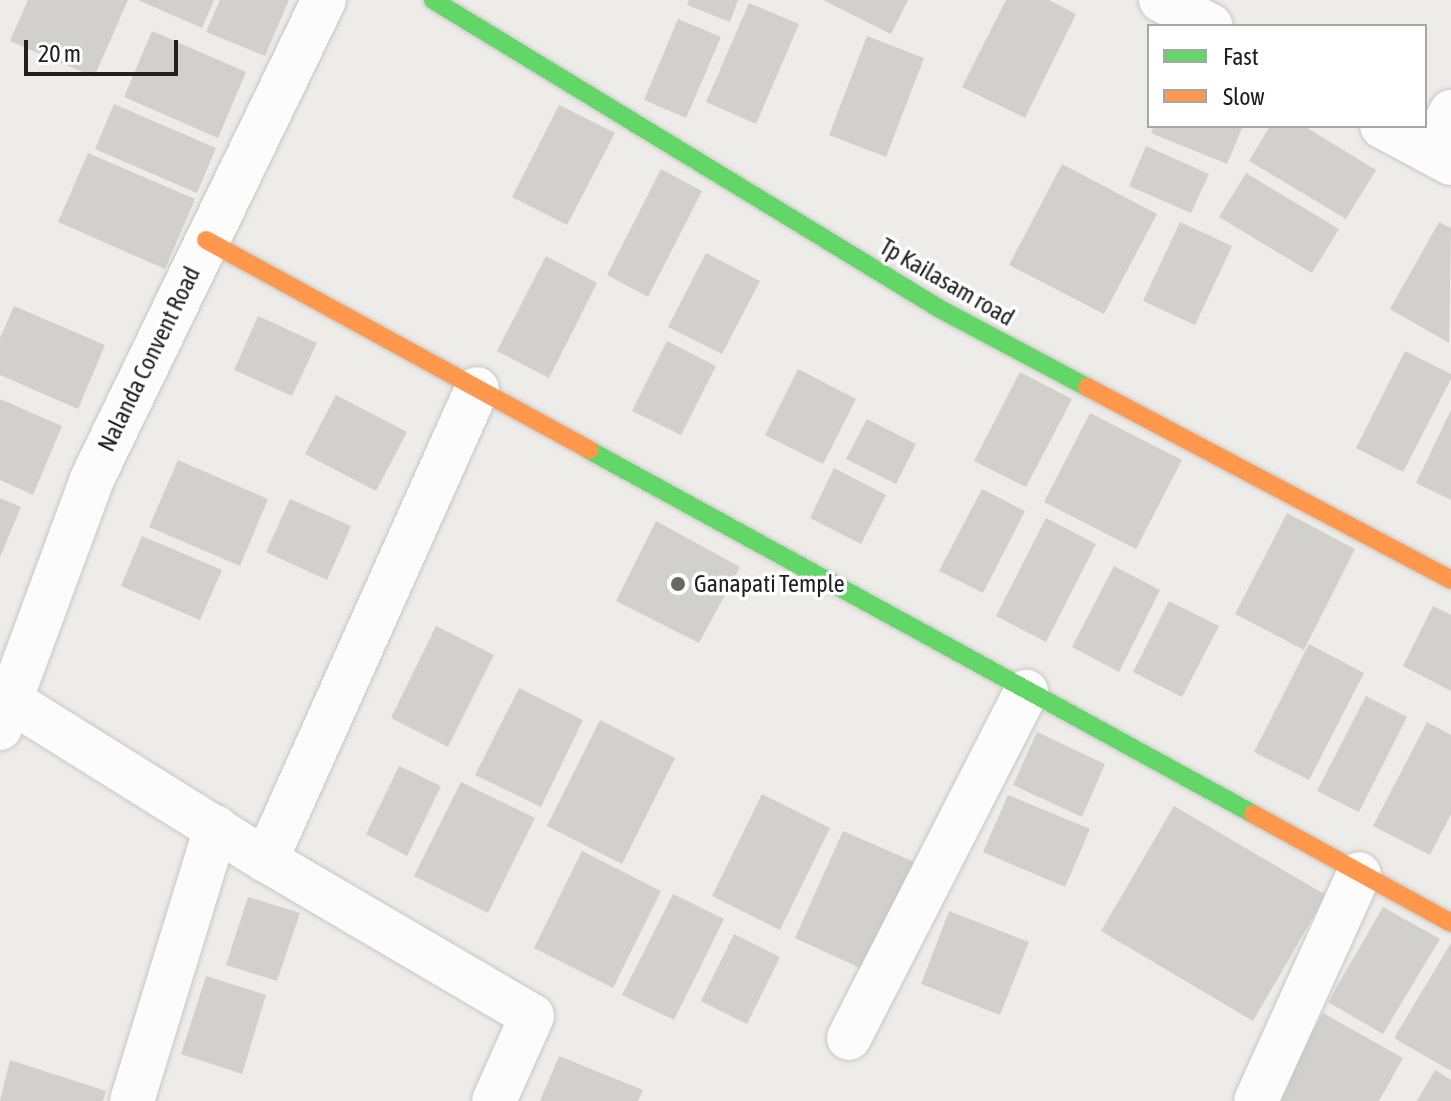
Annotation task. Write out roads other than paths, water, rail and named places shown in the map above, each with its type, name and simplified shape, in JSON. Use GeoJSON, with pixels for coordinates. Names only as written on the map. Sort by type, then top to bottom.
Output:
{"type":"FeatureCollection","features":[{"type":"Feature","properties":{"kind":"street","name":"Nalanda Convent Road"},"geometry":{"type":"LineString","coordinates":[[4,707],[92,479],[324,0]]}},
{"type":"Feature","properties":{"kind":"street","name":"Tp Kailasam road"},"geometry":{"type":"LineString","coordinates":[[433,0],[940,309],[1451,580]]}},
{"type":"Feature","properties":{"kind":"street"},"geometry":{"type":"LineString","coordinates":[[1386,128],[1441,158],[1451,112]]}},
{"type":"Feature","properties":{"kind":"street"},"geometry":{"type":"LineString","coordinates":[[206,240],[1451,923]]}},
{"type":"Feature","properties":{"kind":"street"},"geometry":{"type":"LineString","coordinates":[[266,860],[477,389]]}},
{"type":"Feature","properties":{"kind":"street"},"geometry":{"type":"LineString","coordinates":[[849,1038],[1026,692]]}},
{"type":"Feature","properties":{"kind":"street"},"geometry":{"type":"LineString","coordinates":[[4,707],[216,828],[532,1016],[494,1101]]}},
{"type":"Feature","properties":{"kind":"street"},"geometry":{"type":"LineString","coordinates":[[133,1101],[216,828]]}},
{"type":"Feature","properties":{"kind":"street"},"geometry":{"type":"LineString","coordinates":[[1256,1101],[1359,874]]}},
{"type":"Feature","properties":{"kind":"place","name":"Ganapati Temple"},"geometry":{"type":"Point","coordinates":[678,584]}}]}
